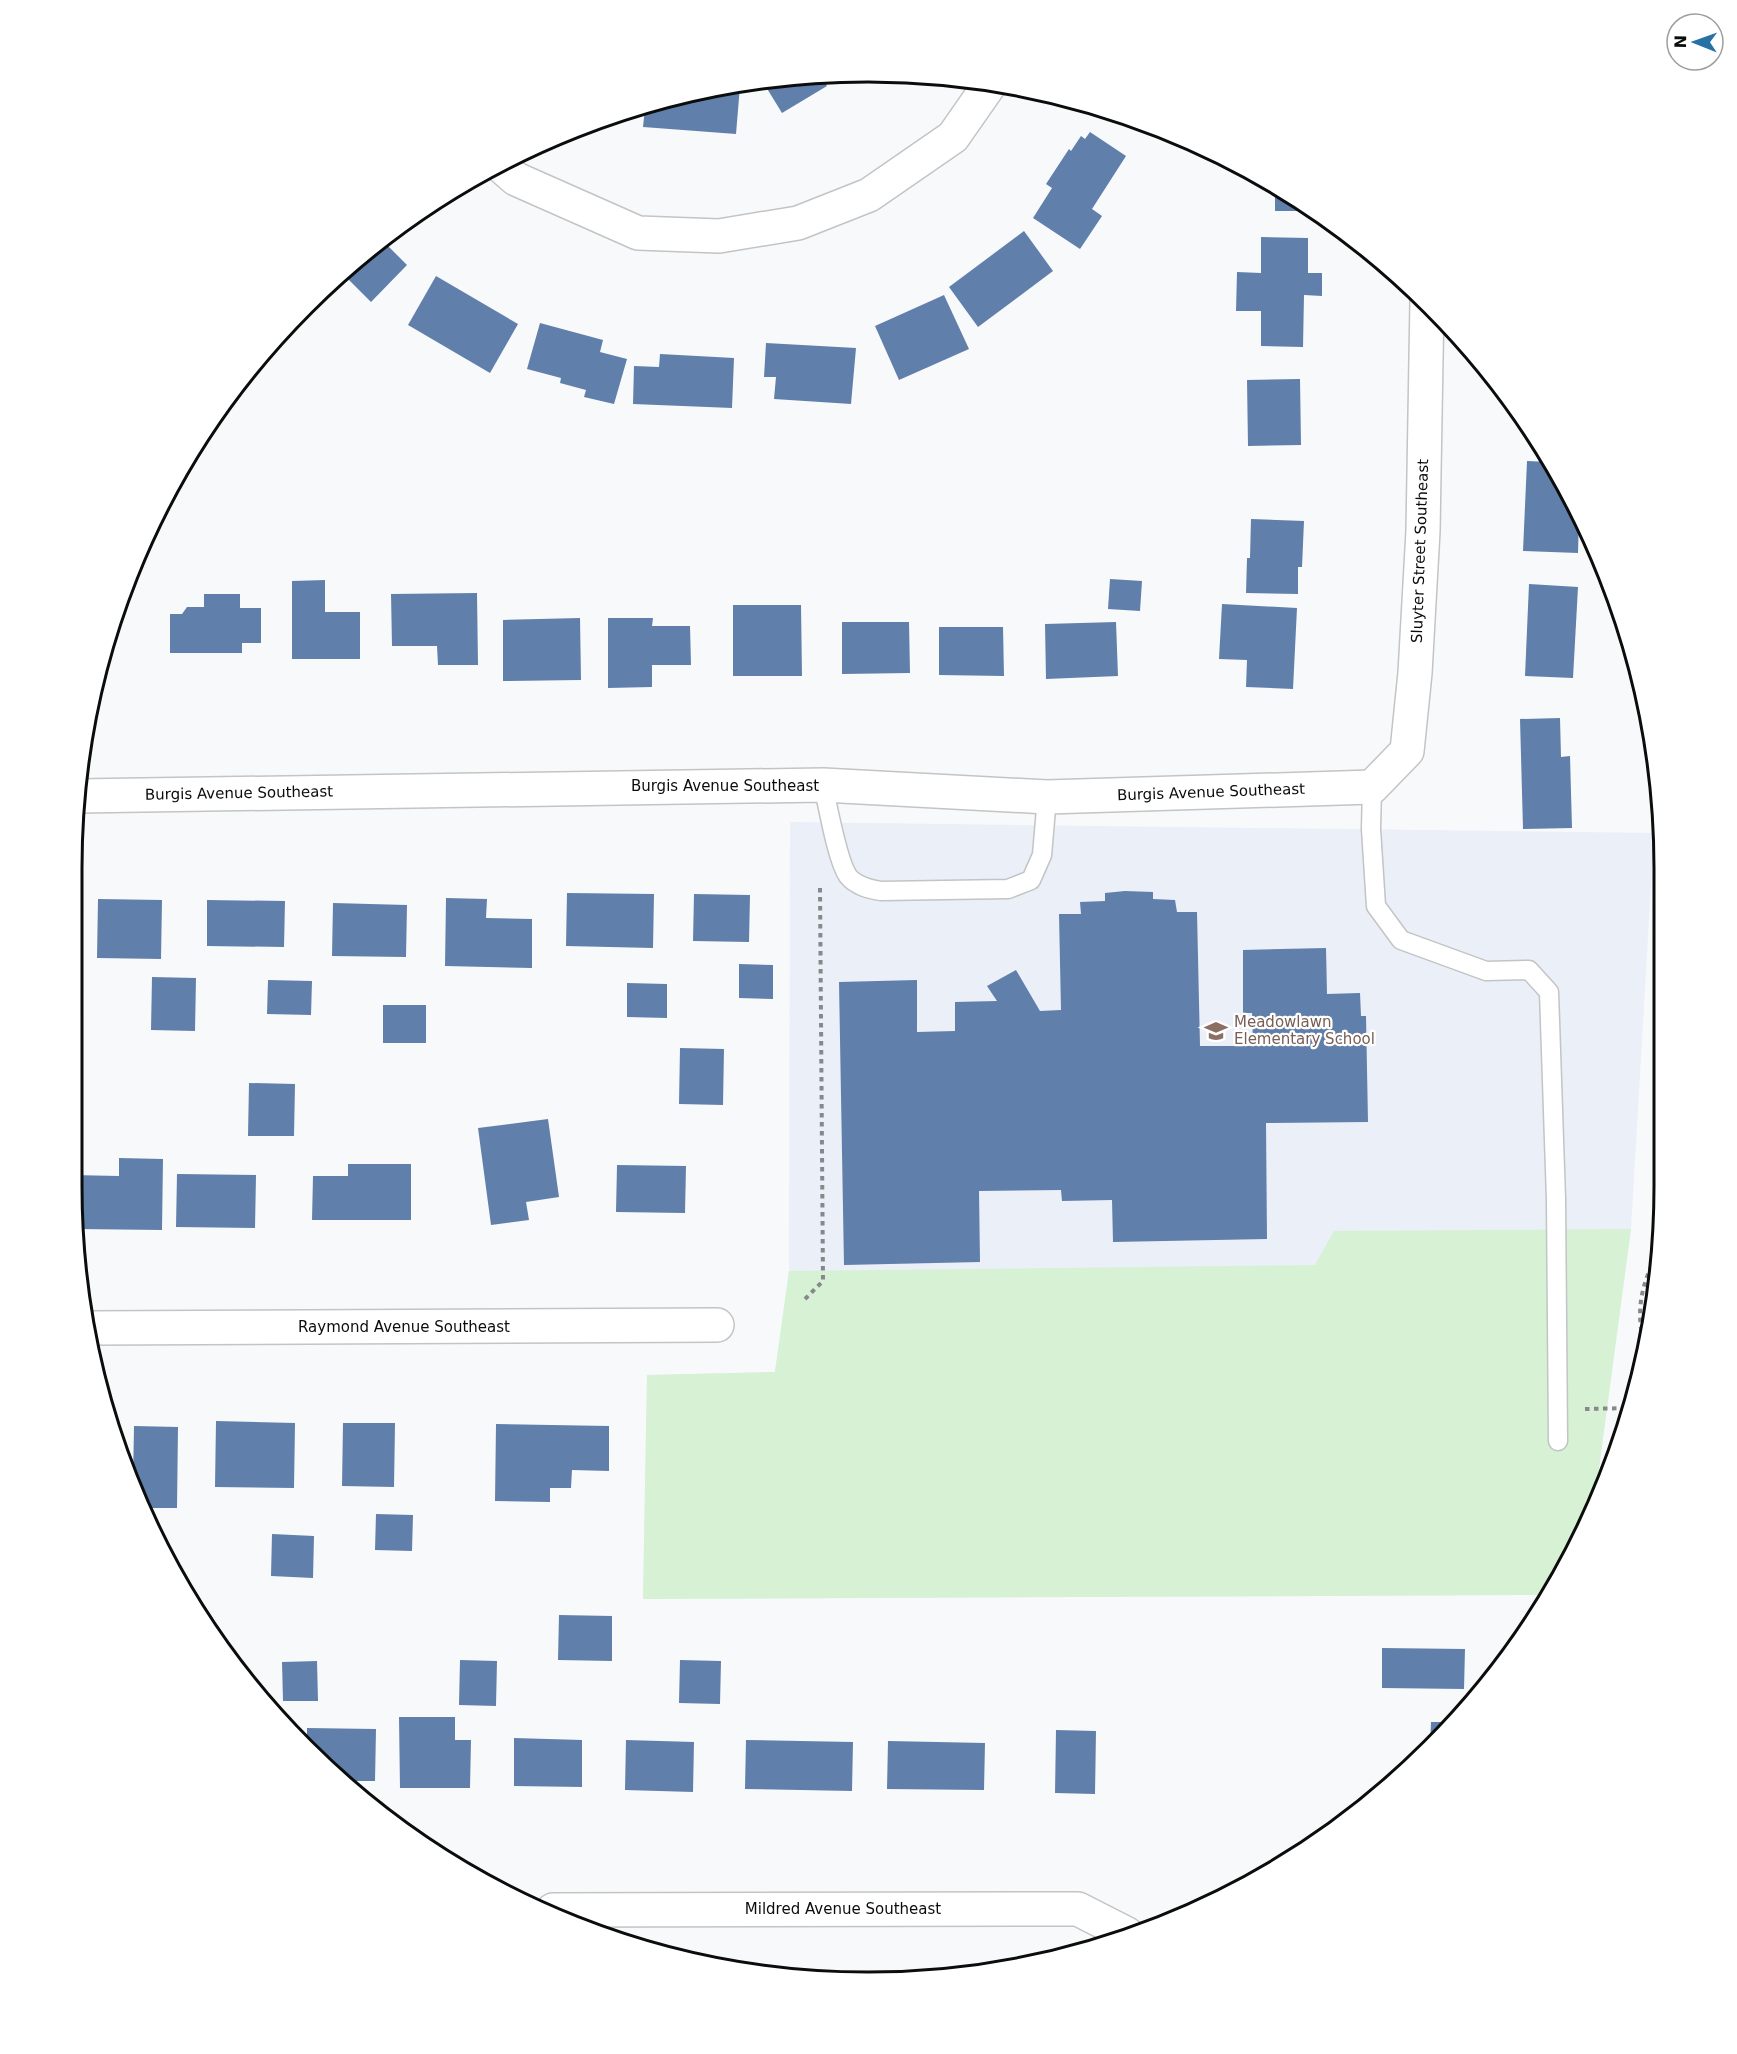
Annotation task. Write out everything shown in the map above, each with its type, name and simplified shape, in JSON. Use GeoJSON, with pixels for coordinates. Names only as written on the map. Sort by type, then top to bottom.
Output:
{"type":"FeatureCollection","features":[{"type":"Feature","properties":{"kind":"street"},"geometry":{"type":"LineString","coordinates":[[507,171],[516,179],[638,233],[719,236],[798,223],[869,195],[953,137],[985,91]]}},
{"type":"Feature","properties":{"kind":"street","name":"Sluyter Street Southeast"},"geometry":{"type":"LineString","coordinates":[[1372,786],[1407,751],[1416,673],[1423,531],[1427,316]]}},
{"type":"Feature","properties":{"kind":"street","name":"Burgis Avenue Southeast"},"geometry":{"type":"LineString","coordinates":[[86,796],[823,785],[1047,797],[1372,786]]}},
{"type":"Feature","properties":{"kind":"street","name":"Raymond Avenue Southeast"},"geometry":{"type":"LineString","coordinates":[[96,1328],[717,1325]]}},
{"type":"Feature","properties":{"kind":"street","name":"Mildred Avenue Southeast"},"geometry":{"type":"LineString","coordinates":[[564,1910],[1078,1909],[1120,1930]]}},
{"type":"Feature","properties":{"kind":"lane"},"geometry":{"type":"LineString","coordinates":[[823,785],[839,851],[848,875],[863,888],[881,891],[1008,889],[1031,880],[1042,855],[1047,797]]}},
{"type":"Feature","properties":{"kind":"lane"},"geometry":{"type":"LineString","coordinates":[[1372,786],[1371,829],[1376,906],[1401,940],[1486,971],[1530,970],[1549,992],[1556,1199],[1558,1441]]}},
{"type":"Feature","properties":{"kind":"path"},"geometry":{"type":"LineString","coordinates":[[805,1299],[823,1281],[820,876]]}},
{"type":"Feature","properties":{"kind":"path"},"geometry":{"type":"LineString","coordinates":[[1641,1330],[1641,1291],[1649,1273]]}},
{"type":"Feature","properties":{"kind":"path"},"geometry":{"type":"LineString","coordinates":[[1558,1410],[1622,1408]]}},
{"type":"Feature","properties":{"kind":"shaded area","name":"Meadowlawn Elementary School"},"geometry":{"type":"Polygon","coordinates":[[[790,822],[1653,833],[1631,1229],[1597,1480],[1573,1533],[1539,1595],[643,1599],[647,1375],[775,1372],[789,1271],[790,822]]]}},
{"type":"Feature","properties":{"kind":"green space"},"geometry":{"type":"Polygon","coordinates":[[[1631,1229],[1597,1480],[1573,1533],[1539,1595],[643,1599],[647,1375],[775,1372],[789,1271],[1315,1265],[1334,1231],[1631,1229]]]}},
{"type":"Feature","properties":{"kind":"building"},"geometry":{"type":"Polygon","coordinates":[[[817,84],[825,84],[827,86],[782,113],[767,89],[817,84]]]}},
{"type":"Feature","properties":{"kind":"building"},"geometry":{"type":"Polygon","coordinates":[[[739,94],[736,134],[643,127],[644,115],[739,94]]]}},
{"type":"Feature","properties":{"kind":"building"},"geometry":{"type":"Polygon","coordinates":[[[1090,132],[1126,156],[1092,209],[1102,216],[1080,249],[1033,218],[1052,188],[1046,184],[1069,149],[1071,151],[1081,136],[1085,139],[1090,132]]]}},
{"type":"Feature","properties":{"kind":"building"},"geometry":{"type":"Polygon","coordinates":[[[1275,196],[1299,211],[1275,211],[1275,196]]]}},
{"type":"Feature","properties":{"kind":"building"},"geometry":{"type":"Polygon","coordinates":[[[1024,231],[1053,271],[978,327],[949,287],[1024,231]]]}},
{"type":"Feature","properties":{"kind":"building"},"geometry":{"type":"Polygon","coordinates":[[[1261,237],[1308,238],[1308,273],[1322,273],[1322,296],[1304,295],[1303,347],[1261,346],[1261,311],[1236,311],[1237,272],[1261,273],[1261,237]]]}},
{"type":"Feature","properties":{"kind":"building"},"geometry":{"type":"Polygon","coordinates":[[[388,246],[407,265],[371,302],[348,279],[388,246]]]}},
{"type":"Feature","properties":{"kind":"building"},"geometry":{"type":"Polygon","coordinates":[[[436,276],[518,324],[490,373],[408,325],[436,276]]]}},
{"type":"Feature","properties":{"kind":"building"},"geometry":{"type":"Polygon","coordinates":[[[944,295],[969,349],[899,380],[875,326],[944,295]]]}},
{"type":"Feature","properties":{"kind":"building"},"geometry":{"type":"Polygon","coordinates":[[[540,323],[603,340],[600,352],[627,359],[614,404],[584,397],[586,390],[560,383],[561,378],[527,369],[540,323]]]}},
{"type":"Feature","properties":{"kind":"building"},"geometry":{"type":"Polygon","coordinates":[[[766,343],[856,348],[851,404],[774,399],[776,377],[764,377],[766,343]]]}},
{"type":"Feature","properties":{"kind":"building"},"geometry":{"type":"Polygon","coordinates":[[[660,354],[734,358],[732,408],[633,404],[634,366],[659,367],[660,354]]]}},
{"type":"Feature","properties":{"kind":"building"},"geometry":{"type":"Polygon","coordinates":[[[1300,379],[1301,445],[1248,446],[1247,380],[1300,379]]]}},
{"type":"Feature","properties":{"kind":"building"},"geometry":{"type":"Polygon","coordinates":[[[1527,461],[1540,462],[1579,533],[1578,553],[1523,551],[1527,461]]]}},
{"type":"Feature","properties":{"kind":"building"},"geometry":{"type":"Polygon","coordinates":[[[1251,519],[1304,521],[1302,567],[1298,567],[1298,594],[1246,593],[1251,519]]]}},
{"type":"Feature","properties":{"kind":"building"},"geometry":{"type":"Polygon","coordinates":[[[1110,579],[1142,581],[1140,611],[1108,609],[1110,579]]]}},
{"type":"Feature","properties":{"kind":"building"},"geometry":{"type":"Polygon","coordinates":[[[325,580],[325,612],[360,612],[360,659],[292,659],[292,581],[325,580]]]}},
{"type":"Feature","properties":{"kind":"building"},"geometry":{"type":"Polygon","coordinates":[[[1529,584],[1578,587],[1573,678],[1525,676],[1529,584]]]}},
{"type":"Feature","properties":{"kind":"building"},"geometry":{"type":"Polygon","coordinates":[[[477,593],[478,665],[438,665],[437,646],[392,646],[391,594],[477,593]]]}},
{"type":"Feature","properties":{"kind":"building"},"geometry":{"type":"Polygon","coordinates":[[[204,594],[240,594],[240,608],[261,608],[261,643],[242,643],[242,653],[170,653],[170,614],[182,614],[187,607],[204,607],[204,594]]]}},
{"type":"Feature","properties":{"kind":"building"},"geometry":{"type":"Polygon","coordinates":[[[1222,604],[1297,608],[1293,689],[1246,687],[1247,660],[1219,659],[1222,604]]]}},
{"type":"Feature","properties":{"kind":"building"},"geometry":{"type":"Polygon","coordinates":[[[733,605],[801,605],[802,676],[733,676],[733,605]]]}},
{"type":"Feature","properties":{"kind":"building"},"geometry":{"type":"Polygon","coordinates":[[[580,618],[581,680],[503,681],[503,620],[580,618]]]}},
{"type":"Feature","properties":{"kind":"building"},"geometry":{"type":"Polygon","coordinates":[[[608,618],[653,618],[652,626],[690,626],[691,665],[652,665],[652,687],[608,688],[608,618]]]}},
{"type":"Feature","properties":{"kind":"building"},"geometry":{"type":"Polygon","coordinates":[[[842,622],[909,622],[910,673],[842,674],[842,622]]]}},
{"type":"Feature","properties":{"kind":"building"},"geometry":{"type":"Polygon","coordinates":[[[1116,622],[1118,676],[1046,679],[1045,624],[1116,622]]]}},
{"type":"Feature","properties":{"kind":"building"},"geometry":{"type":"Polygon","coordinates":[[[939,627],[1003,627],[1004,676],[939,675],[939,627]]]}},
{"type":"Feature","properties":{"kind":"building"},"geometry":{"type":"Polygon","coordinates":[[[1560,718],[1561,757],[1570,756],[1572,828],[1523,829],[1520,719],[1560,718]]]}},
{"type":"Feature","properties":{"kind":"building"},"geometry":{"type":"Polygon","coordinates":[[[1153,892],[1153,899],[1175,900],[1177,912],[1197,912],[1200,1046],[1253,1046],[1252,1013],[1243,1013],[1243,950],[1326,948],[1327,994],[1360,993],[1361,1016],[1366,1016],[1368,1122],[1266,1123],[1267,1239],[1113,1242],[1112,1200],[1062,1201],[1061,1190],[979,1191],[980,1262],[844,1265],[839,982],[917,980],[917,1032],[955,1031],[955,1002],[997,1001],[987,986],[1016,970],[1040,1011],[1061,1010],[1059,914],[1081,914],[1080,902],[1105,901],[1105,893],[1153,892]]]}},
{"type":"Feature","properties":{"kind":"building"},"geometry":{"type":"Polygon","coordinates":[[[567,893],[654,894],[653,948],[566,946],[567,893]]]}},
{"type":"Feature","properties":{"kind":"building"},"geometry":{"type":"Polygon","coordinates":[[[694,894],[750,895],[749,942],[693,941],[694,894]]]}},
{"type":"Feature","properties":{"kind":"building"},"geometry":{"type":"Polygon","coordinates":[[[446,898],[487,899],[486,918],[532,919],[532,968],[445,966],[446,898]]]}},
{"type":"Feature","properties":{"kind":"building"},"geometry":{"type":"Polygon","coordinates":[[[98,899],[162,900],[161,959],[97,958],[98,899]]]}},
{"type":"Feature","properties":{"kind":"building"},"geometry":{"type":"Polygon","coordinates":[[[207,900],[285,901],[284,947],[207,946],[207,900]]]}},
{"type":"Feature","properties":{"kind":"building"},"geometry":{"type":"Polygon","coordinates":[[[333,903],[407,905],[406,957],[332,956],[333,903]]]}},
{"type":"Feature","properties":{"kind":"building"},"geometry":{"type":"Polygon","coordinates":[[[739,964],[773,965],[773,999],[739,998],[739,964]]]}},
{"type":"Feature","properties":{"kind":"building"},"geometry":{"type":"Polygon","coordinates":[[[152,977],[196,978],[195,1031],[151,1030],[152,977]]]}},
{"type":"Feature","properties":{"kind":"building"},"geometry":{"type":"Polygon","coordinates":[[[268,980],[312,981],[311,1015],[267,1014],[268,980]]]}},
{"type":"Feature","properties":{"kind":"building"},"geometry":{"type":"Polygon","coordinates":[[[627,983],[667,984],[667,1018],[627,1017],[627,983]]]}},
{"type":"Feature","properties":{"kind":"building"},"geometry":{"type":"Polygon","coordinates":[[[383,1005],[426,1005],[426,1043],[383,1043],[383,1005]]]}},
{"type":"Feature","properties":{"kind":"building"},"geometry":{"type":"Polygon","coordinates":[[[680,1048],[724,1049],[723,1105],[679,1104],[680,1048]]]}},
{"type":"Feature","properties":{"kind":"building"},"geometry":{"type":"Polygon","coordinates":[[[249,1083],[295,1084],[294,1136],[248,1136],[249,1083]]]}},
{"type":"Feature","properties":{"kind":"building"},"geometry":{"type":"Polygon","coordinates":[[[548,1119],[559,1197],[526,1202],[529,1220],[491,1225],[478,1128],[548,1119]]]}},
{"type":"Feature","properties":{"kind":"building"},"geometry":{"type":"Polygon","coordinates":[[[119,1158],[163,1159],[162,1230],[84,1229],[82,1175],[119,1176],[119,1158]]]}},
{"type":"Feature","properties":{"kind":"building"},"geometry":{"type":"Polygon","coordinates":[[[348,1164],[411,1164],[411,1220],[312,1220],[313,1176],[348,1176],[348,1164]]]}},
{"type":"Feature","properties":{"kind":"building"},"geometry":{"type":"Polygon","coordinates":[[[617,1165],[686,1166],[685,1213],[616,1212],[617,1165]]]}},
{"type":"Feature","properties":{"kind":"building"},"geometry":{"type":"Polygon","coordinates":[[[177,1174],[256,1175],[255,1228],[176,1227],[177,1174]]]}},
{"type":"Feature","properties":{"kind":"building"},"geometry":{"type":"Polygon","coordinates":[[[216,1421],[295,1423],[294,1488],[215,1487],[216,1421]]]}},
{"type":"Feature","properties":{"kind":"building"},"geometry":{"type":"Polygon","coordinates":[[[343,1423],[395,1423],[394,1487],[342,1486],[343,1423]]]}},
{"type":"Feature","properties":{"kind":"building"},"geometry":{"type":"Polygon","coordinates":[[[496,1424],[609,1426],[609,1471],[572,1470],[571,1488],[550,1488],[550,1502],[495,1501],[496,1424]]]}},
{"type":"Feature","properties":{"kind":"building"},"geometry":{"type":"Polygon","coordinates":[[[134,1426],[178,1427],[177,1508],[152,1508],[133,1463],[134,1426]]]}},
{"type":"Feature","properties":{"kind":"building"},"geometry":{"type":"Polygon","coordinates":[[[376,1514],[413,1515],[412,1551],[375,1550],[376,1514]]]}},
{"type":"Feature","properties":{"kind":"building"},"geometry":{"type":"Polygon","coordinates":[[[272,1534],[314,1536],[313,1578],[271,1576],[272,1534]]]}},
{"type":"Feature","properties":{"kind":"building"},"geometry":{"type":"Polygon","coordinates":[[[559,1615],[612,1616],[612,1661],[558,1660],[559,1615]]]}},
{"type":"Feature","properties":{"kind":"building"},"geometry":{"type":"Polygon","coordinates":[[[1382,1648],[1465,1649],[1464,1689],[1382,1688],[1382,1648]]]}},
{"type":"Feature","properties":{"kind":"building"},"geometry":{"type":"Polygon","coordinates":[[[460,1660],[497,1661],[496,1706],[459,1705],[460,1660]]]}},
{"type":"Feature","properties":{"kind":"building"},"geometry":{"type":"Polygon","coordinates":[[[680,1660],[721,1661],[720,1704],[679,1703],[680,1660]]]}},
{"type":"Feature","properties":{"kind":"building"},"geometry":{"type":"Polygon","coordinates":[[[317,1661],[318,1701],[283,1701],[282,1662],[317,1661]]]}},
{"type":"Feature","properties":{"kind":"building"},"geometry":{"type":"Polygon","coordinates":[[[399,1717],[455,1717],[455,1740],[471,1740],[470,1788],[400,1788],[399,1717]]]}},
{"type":"Feature","properties":{"kind":"building"},"geometry":{"type":"Polygon","coordinates":[[[1431,1722],[1442,1722],[1431,1734],[1431,1722]]]}},
{"type":"Feature","properties":{"kind":"building"},"geometry":{"type":"Polygon","coordinates":[[[307,1728],[376,1729],[375,1781],[356,1781],[307,1735],[307,1728]]]}},
{"type":"Feature","properties":{"kind":"building"},"geometry":{"type":"Polygon","coordinates":[[[1056,1730],[1096,1731],[1095,1794],[1055,1793],[1056,1730]]]}},
{"type":"Feature","properties":{"kind":"building"},"geometry":{"type":"Polygon","coordinates":[[[514,1738],[582,1740],[582,1787],[514,1786],[514,1738]]]}},
{"type":"Feature","properties":{"kind":"building"},"geometry":{"type":"Polygon","coordinates":[[[626,1740],[694,1742],[693,1792],[625,1790],[626,1740]]]}},
{"type":"Feature","properties":{"kind":"building"},"geometry":{"type":"Polygon","coordinates":[[[746,1740],[853,1742],[852,1791],[745,1789],[746,1740]]]}},
{"type":"Feature","properties":{"kind":"building"},"geometry":{"type":"Polygon","coordinates":[[[888,1741],[985,1743],[984,1790],[887,1789],[888,1741]]]}},
{"type":"Feature","properties":{"kind":"place","name":"Meadowlawn Elementary School"},"geometry":{"type":"Point","coordinates":[1216,1031]}}]}
